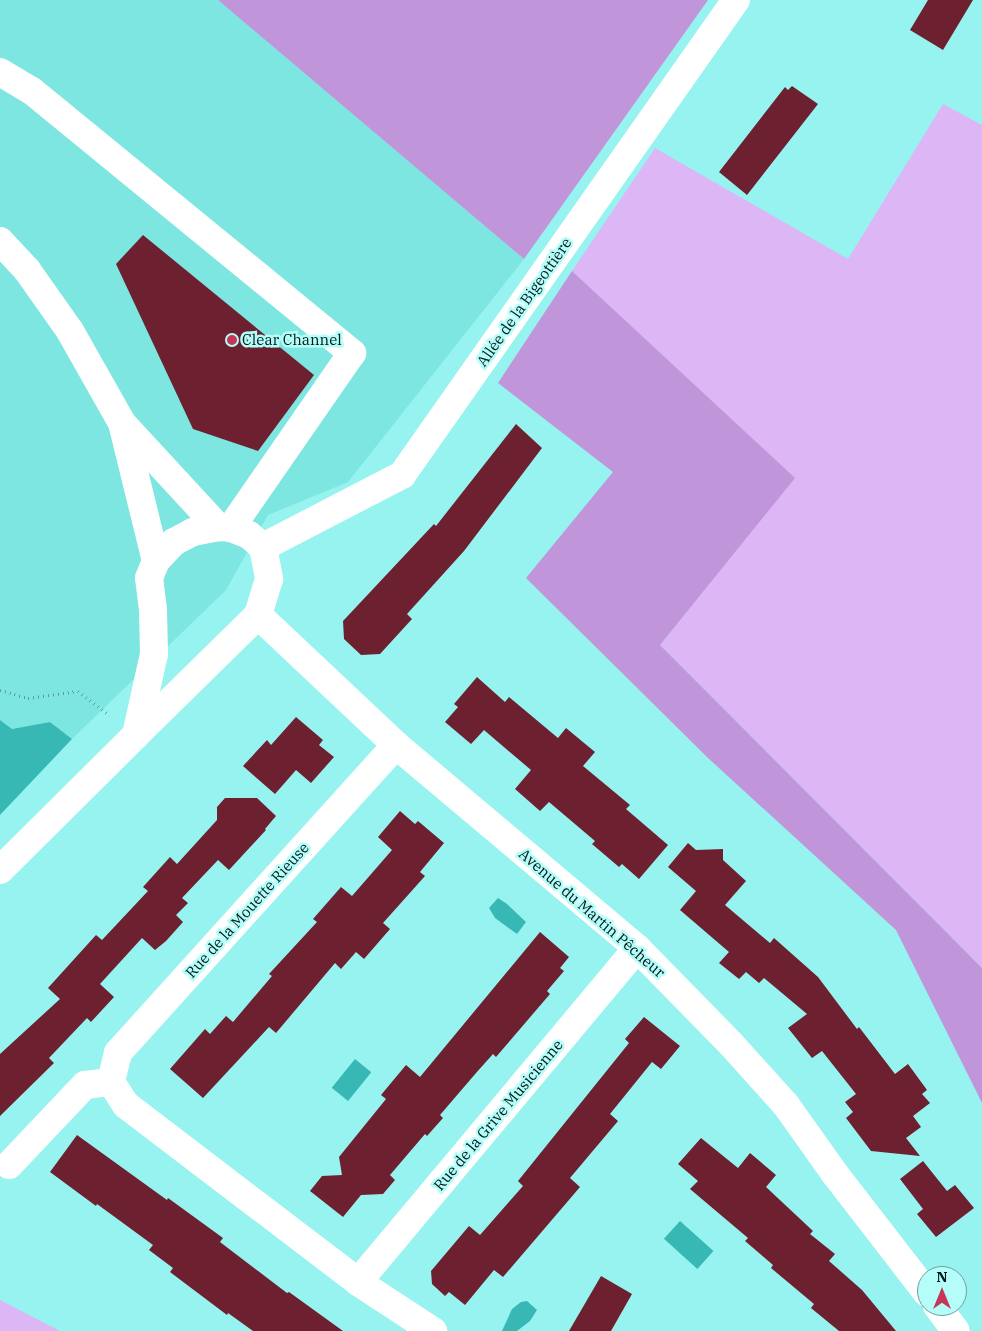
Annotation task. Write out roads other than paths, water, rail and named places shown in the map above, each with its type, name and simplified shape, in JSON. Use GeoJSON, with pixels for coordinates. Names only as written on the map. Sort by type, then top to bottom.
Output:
{"type":"FeatureCollection","features":[{"type":"Feature","properties":{"kind":"street","name":"Allée de la Bigeottière"},"geometry":{"type":"LineString","coordinates":[[263,547],[402,475],[736,0]]}},
{"type":"Feature","properties":{"kind":"street"},"geometry":{"type":"LineString","coordinates":[[0,72],[32,91],[352,353],[225,528]]}},
{"type":"Feature","properties":{"kind":"street"},"geometry":{"type":"LineString","coordinates":[[0,241],[28,270],[70,331],[122,423],[225,528]]}},
{"type":"Feature","properties":{"kind":"street"},"geometry":{"type":"LineString","coordinates":[[122,423],[156,561]]}},
{"type":"Feature","properties":{"kind":"street"},"geometry":{"type":"LineString","coordinates":[[0,870],[258,615],[269,579],[263,547],[249,535],[225,528],[193,532],[174,542],[156,561],[149,578],[153,610],[154,654],[136,734]]}},
{"type":"Feature","properties":{"kind":"street","name":"Avenue du Martin Pêcheur"},"geometry":{"type":"LineString","coordinates":[[258,615],[396,745],[637,948],[731,1044],[786,1105],[835,1174],[917,1280]]}},
{"type":"Feature","properties":{"kind":"street","name":"Rue de la Mouette Rieuse"},"geometry":{"type":"LineString","coordinates":[[111,1082],[118,1053],[396,745]]}},
{"type":"Feature","properties":{"kind":"street","name":"Rue de la Grive Musicienne"},"geometry":{"type":"LineString","coordinates":[[358,1282],[637,948]]}},
{"type":"Feature","properties":{"kind":"street"},"geometry":{"type":"LineString","coordinates":[[9,1165],[85,1085],[111,1082],[126,1105],[358,1282],[433,1331]]}},
{"type":"Feature","properties":{"kind":"street"},"geometry":{"type":"LineString","coordinates":[[944,1316],[955,1331]]}},
{"type":"Feature","properties":{"kind":"water"},"geometry":{"type":"Polygon","coordinates":[[[0,720],[12,729],[50,722],[72,739],[0,815],[0,720]]]}},
{"type":"Feature","properties":{"kind":"water"},"geometry":{"type":"Polygon","coordinates":[[[498,898],[526,922],[517,934],[495,918],[489,908],[498,898]]]}},
{"type":"Feature","properties":{"kind":"water"},"geometry":{"type":"Polygon","coordinates":[[[355,1059],[371,1072],[348,1101],[332,1088],[355,1059]]]}},
{"type":"Feature","properties":{"kind":"water"},"geometry":{"type":"Polygon","coordinates":[[[680,1221],[713,1251],[697,1269],[664,1239],[680,1221]]]}},
{"type":"Feature","properties":{"kind":"water"},"geometry":{"type":"Polygon","coordinates":[[[527,1301],[537,1310],[530,1321],[517,1331],[502,1331],[512,1309],[521,1302],[527,1301]]]}},
{"type":"Feature","properties":{"kind":"place","name":"Clear Channel"},"geometry":{"type":"Point","coordinates":[232,340]}}]}
